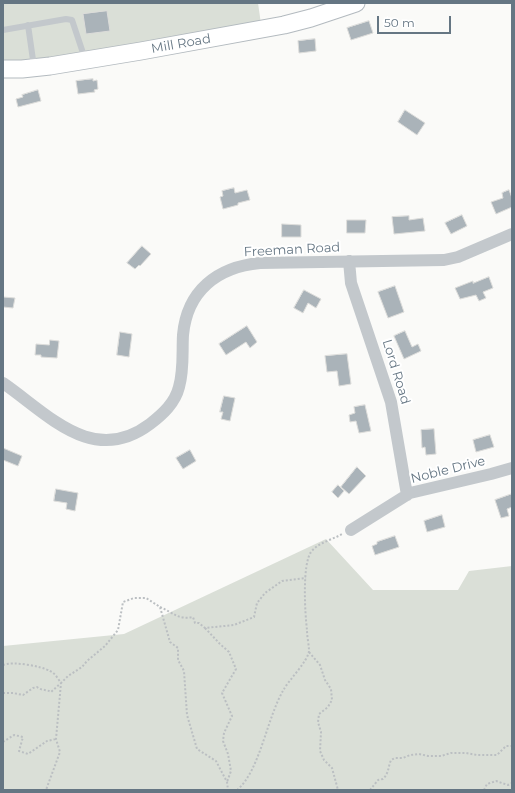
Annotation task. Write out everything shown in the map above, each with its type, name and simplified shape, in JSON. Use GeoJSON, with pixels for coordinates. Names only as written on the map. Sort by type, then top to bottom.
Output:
{"type":"FeatureCollection","features":[{"type":"Feature","properties":{"kind":"main road","name":"Mill Road"},"geometry":{"type":"LineString","coordinates":[[3,69],[34,68],[86,60],[284,25],[356,3]]}},
{"type":"Feature","properties":{"kind":"street","name":"Freeman Road"},"geometry":{"type":"LineString","coordinates":[[3,382],[61,426],[76,434],[110,440],[123,438],[141,430],[151,423],[162,414],[174,400],[180,381],[185,322],[194,301],[208,283],[227,270],[250,264],[448,260],[512,234]]}},
{"type":"Feature","properties":{"kind":"street","name":"Lord Road"},"geometry":{"type":"LineString","coordinates":[[349,261],[350,281],[392,402],[407,495]]}},
{"type":"Feature","properties":{"kind":"street","name":"Noble Drive"},"geometry":{"type":"LineString","coordinates":[[351,530],[407,495],[512,468]]}},
{"type":"Feature","properties":{"kind":"lane"},"geometry":{"type":"LineString","coordinates":[[3,30],[66,19],[72,20],[86,60]]}},
{"type":"Feature","properties":{"kind":"lane"},"geometry":{"type":"LineString","coordinates":[[28,25],[34,68]]}},
{"type":"Feature","properties":{"kind":"path"},"geometry":{"type":"LineString","coordinates":[[338,790],[332,768],[324,760],[320,751],[321,732],[318,722],[319,714],[328,707],[332,700],[331,689],[325,680],[320,665],[309,652],[306,628],[306,578],[307,564],[311,552],[323,543],[351,530]]}},
{"type":"Feature","properties":{"kind":"path"},"geometry":{"type":"LineString","coordinates":[[205,628],[234,625],[254,617],[257,603],[265,593],[282,581],[306,578]]}},
{"type":"Feature","properties":{"kind":"path"},"geometry":{"type":"LineString","coordinates":[[3,694],[13,693],[24,695],[32,688],[37,687],[41,690],[48,690],[51,692],[68,676],[82,668],[87,661],[105,646],[118,630],[122,602],[134,598],[146,598],[178,618],[193,617],[195,623],[199,623],[205,628],[229,652],[236,669],[222,693],[232,716],[224,733],[223,741],[228,754],[230,771],[227,782]]}},
{"type":"Feature","properties":{"kind":"path"},"geometry":{"type":"LineString","coordinates":[[160,607],[170,642],[178,648],[178,660],[184,671],[187,715],[197,749],[216,761],[227,782],[228,790]]}},
{"type":"Feature","properties":{"kind":"path"},"geometry":{"type":"LineString","coordinates":[[236,790],[245,783],[248,777],[284,689],[309,652]]}},
{"type":"Feature","properties":{"kind":"path"},"geometry":{"type":"LineString","coordinates":[[3,665],[7,663],[18,664],[52,671],[61,682],[56,739],[60,752],[46,790]]}},
{"type":"Feature","properties":{"kind":"path"},"geometry":{"type":"LineString","coordinates":[[3,742],[14,735],[23,737],[19,751],[28,754],[47,741],[56,739]]}},
{"type":"Feature","properties":{"kind":"path"},"geometry":{"type":"LineString","coordinates":[[370,790],[378,780],[383,779],[389,773],[391,760],[395,758],[403,758],[410,755],[420,754],[428,756],[441,756],[451,753],[497,755],[506,746],[512,746]]}},
{"type":"Feature","properties":{"kind":"path"},"geometry":{"type":"LineString","coordinates":[[484,790],[488,784],[496,781],[508,785],[512,783]]}},
{"type":"Feature","properties":{"kind":"shaded area"},"geometry":{"type":"Polygon","coordinates":[[[3,3],[258,3],[261,24],[25,63],[3,61],[3,3]]]}},
{"type":"Feature","properties":{"kind":"shaded area"},"geometry":{"type":"Polygon","coordinates":[[[326,539],[373,590],[458,590],[469,571],[512,566],[512,790],[3,790],[3,646],[124,634],[326,539]]]}},
{"type":"Feature","properties":{"kind":"building"},"geometry":{"type":"Polygon","coordinates":[[[107,11],[110,31],[86,34],[83,14],[107,11]]]}},
{"type":"Feature","properties":{"kind":"building"},"geometry":{"type":"Polygon","coordinates":[[[369,21],[373,33],[351,40],[347,28],[369,21]]]}},
{"type":"Feature","properties":{"kind":"building"},"geometry":{"type":"Polygon","coordinates":[[[315,39],[316,51],[299,53],[298,41],[315,39]]]}},
{"type":"Feature","properties":{"kind":"building"},"geometry":{"type":"Polygon","coordinates":[[[93,79],[93,81],[97,80],[98,89],[94,90],[95,92],[78,94],[76,81],[93,79]]]}},
{"type":"Feature","properties":{"kind":"building"},"geometry":{"type":"Polygon","coordinates":[[[38,90],[41,101],[18,107],[16,99],[23,97],[22,95],[38,90]]]}},
{"type":"Feature","properties":{"kind":"building"},"geometry":{"type":"Polygon","coordinates":[[[405,110],[425,123],[417,135],[398,122],[405,110]]]}},
{"type":"Feature","properties":{"kind":"building"},"geometry":{"type":"Polygon","coordinates":[[[234,188],[235,193],[247,190],[250,200],[223,209],[220,197],[223,196],[222,191],[234,188]]]}},
{"type":"Feature","properties":{"kind":"building"},"geometry":{"type":"Polygon","coordinates":[[[509,190],[512,198],[512,207],[496,214],[491,202],[503,198],[502,193],[509,190]]]}},
{"type":"Feature","properties":{"kind":"building"},"geometry":{"type":"Polygon","coordinates":[[[462,215],[467,226],[451,234],[445,223],[462,215]]]}},
{"type":"Feature","properties":{"kind":"building"},"geometry":{"type":"Polygon","coordinates":[[[409,216],[409,220],[423,218],[425,231],[394,234],[392,217],[409,216]]]}},
{"type":"Feature","properties":{"kind":"building"},"geometry":{"type":"Polygon","coordinates":[[[347,220],[366,220],[365,233],[347,233],[347,220]]]}},
{"type":"Feature","properties":{"kind":"building"},"geometry":{"type":"Polygon","coordinates":[[[282,224],[301,225],[301,237],[282,237],[282,224]]]}},
{"type":"Feature","properties":{"kind":"building"},"geometry":{"type":"Polygon","coordinates":[[[142,246],[151,254],[140,266],[139,265],[135,269],[127,263],[142,246]]]}},
{"type":"Feature","properties":{"kind":"building"},"geometry":{"type":"Polygon","coordinates":[[[489,277],[493,288],[483,292],[486,298],[479,301],[476,295],[460,299],[455,288],[489,277]]]}},
{"type":"Feature","properties":{"kind":"building"},"geometry":{"type":"Polygon","coordinates":[[[395,286],[404,312],[388,318],[378,292],[395,286]]]}},
{"type":"Feature","properties":{"kind":"building"},"geometry":{"type":"Polygon","coordinates":[[[304,290],[321,299],[316,308],[308,303],[303,313],[294,308],[304,290]]]}},
{"type":"Feature","properties":{"kind":"building"},"geometry":{"type":"Polygon","coordinates":[[[3,297],[15,298],[13,308],[3,307],[3,297]]]}},
{"type":"Feature","properties":{"kind":"building"},"geometry":{"type":"Polygon","coordinates":[[[247,326],[257,342],[250,348],[246,342],[226,355],[219,344],[247,326]]]}},
{"type":"Feature","properties":{"kind":"building"},"geometry":{"type":"Polygon","coordinates":[[[405,331],[412,347],[418,344],[421,351],[404,359],[394,336],[405,331]]]}},
{"type":"Feature","properties":{"kind":"building"},"geometry":{"type":"Polygon","coordinates":[[[120,332],[132,334],[129,357],[117,355],[120,332]]]}},
{"type":"Feature","properties":{"kind":"building"},"geometry":{"type":"Polygon","coordinates":[[[50,340],[59,341],[57,358],[35,355],[36,344],[49,345],[50,340]]]}},
{"type":"Feature","properties":{"kind":"building"},"geometry":{"type":"Polygon","coordinates":[[[347,354],[351,384],[339,386],[337,371],[327,372],[325,356],[347,354]]]}},
{"type":"Feature","properties":{"kind":"building"},"geometry":{"type":"Polygon","coordinates":[[[224,396],[235,398],[230,421],[221,419],[223,412],[220,412],[224,396]]]}},
{"type":"Feature","properties":{"kind":"building"},"geometry":{"type":"Polygon","coordinates":[[[365,405],[371,431],[359,433],[356,421],[350,422],[349,415],[355,413],[354,407],[365,405]]]}},
{"type":"Feature","properties":{"kind":"building"},"geometry":{"type":"Polygon","coordinates":[[[434,429],[436,454],[426,455],[425,447],[422,448],[421,430],[434,429]]]}},
{"type":"Feature","properties":{"kind":"building"},"geometry":{"type":"Polygon","coordinates":[[[490,435],[494,447],[476,452],[473,440],[490,435]]]}},
{"type":"Feature","properties":{"kind":"building"},"geometry":{"type":"Polygon","coordinates":[[[3,448],[22,456],[18,466],[3,460],[3,448]]]}},
{"type":"Feature","properties":{"kind":"building"},"geometry":{"type":"Polygon","coordinates":[[[190,450],[196,461],[183,469],[176,458],[190,450]]]}},
{"type":"Feature","properties":{"kind":"building"},"geometry":{"type":"Polygon","coordinates":[[[357,467],[366,476],[349,494],[341,487],[357,467]]]}},
{"type":"Feature","properties":{"kind":"building"},"geometry":{"type":"Polygon","coordinates":[[[338,485],[344,491],[338,498],[332,492],[338,485]]]}},
{"type":"Feature","properties":{"kind":"building"},"geometry":{"type":"Polygon","coordinates":[[[56,489],[78,493],[75,511],[66,509],[67,503],[54,501],[56,489]]]}},
{"type":"Feature","properties":{"kind":"building"},"geometry":{"type":"Polygon","coordinates":[[[512,494],[512,507],[507,509],[509,516],[501,518],[495,500],[512,494]]]}},
{"type":"Feature","properties":{"kind":"building"},"geometry":{"type":"Polygon","coordinates":[[[442,515],[445,527],[427,532],[424,521],[442,515]]]}},
{"type":"Feature","properties":{"kind":"building"},"geometry":{"type":"Polygon","coordinates":[[[395,536],[399,547],[375,555],[372,546],[377,544],[377,542],[395,536]]]}}]}
